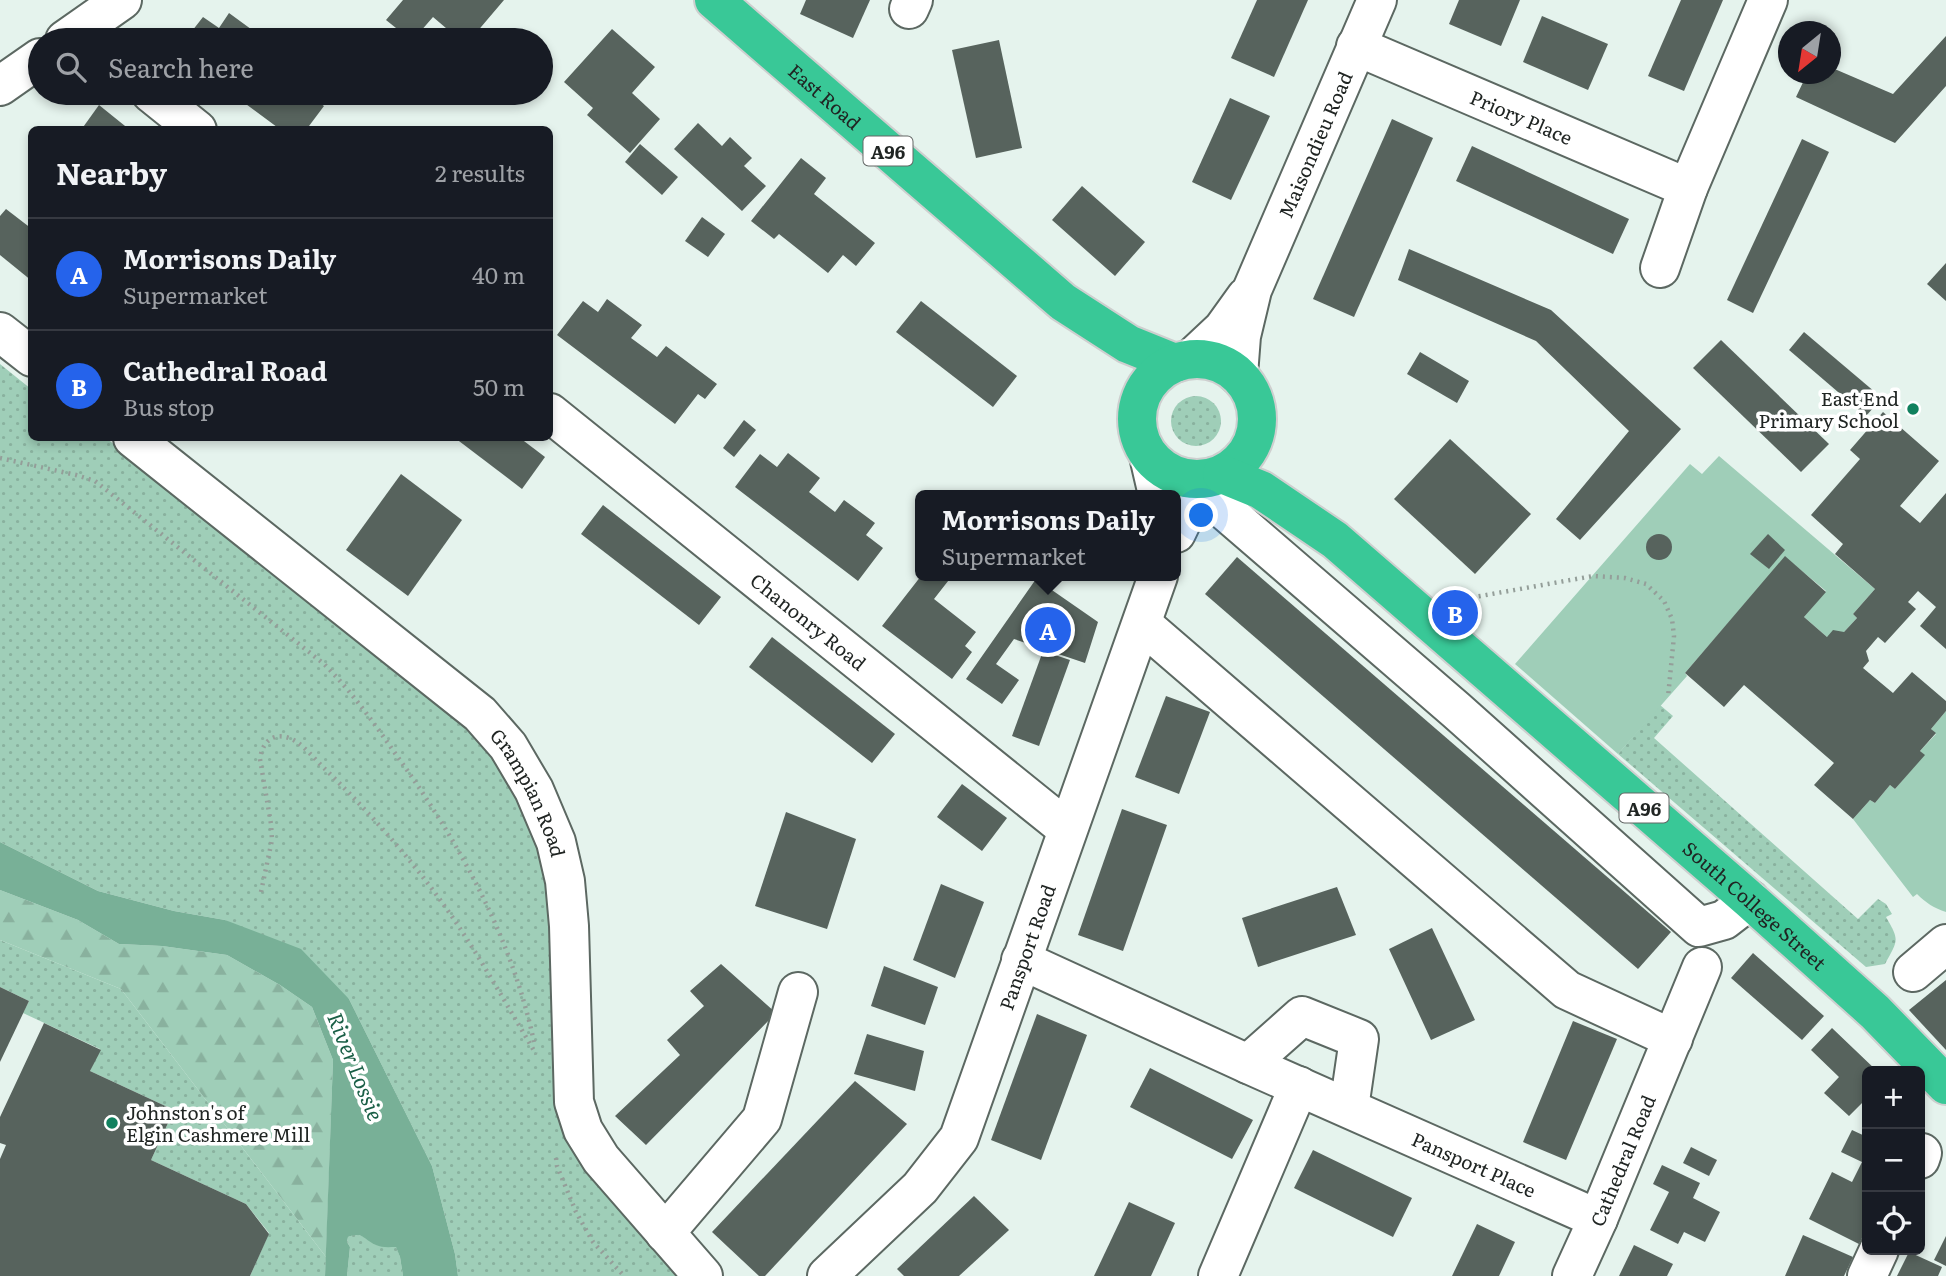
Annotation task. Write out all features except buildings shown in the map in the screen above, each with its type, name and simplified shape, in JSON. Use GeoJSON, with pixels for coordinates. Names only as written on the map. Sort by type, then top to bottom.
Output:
{"type":"FeatureCollection","features":[{"type":"Feature","properties":{"kind":"highway","name":"East Road"},"geometry":{"type":"LineString","coordinates":[[713,0],[1063,302]]}},
{"type":"Feature","properties":{"kind":"highway","name":"A96"},"geometry":{"type":"LineString","coordinates":[[1063,302],[1128,344],[1183,361],[1211,361],[1238,375]]}},
{"type":"Feature","properties":{"kind":"highway","name":"A96"},"geometry":{"type":"LineString","coordinates":[[1063,302],[1113,361],[1129,385],[1138,407],[1138,433],[1149,456],[1159,466],[1185,478],[1214,478],[1261,490],[1335,540]]}},
{"type":"Feature","properties":{"kind":"highway"},"geometry":{"type":"LineString","coordinates":[[1138,407],[1145,389],[1158,373],[1183,361]]}},
{"type":"Feature","properties":{"kind":"highway"},"geometry":{"type":"LineString","coordinates":[[1214,478],[1236,465],[1254,439],[1257,422],[1255,405],[1249,389],[1238,375]]}},
{"type":"Feature","properties":{"kind":"highway","name":"A96"},"geometry":{"type":"LineString","coordinates":[[1254,439],[1335,540]]}},
{"type":"Feature","properties":{"kind":"highway","name":"South College Street"},"geometry":{"type":"LineString","coordinates":[[1335,540],[1750,900],[1875,1012],[1946,1085]]}},
{"type":"Feature","properties":{"kind":"street","name":"Maisondieu Road"},"geometry":{"type":"LineString","coordinates":[[1252,290],[1377,0]]}},
{"type":"Feature","properties":{"kind":"street"},"geometry":{"type":"LineString","coordinates":[[1660,268],[1688,188],[1768,0]]}},
{"type":"Feature","properties":{"kind":"street","name":"Priory Place"},"geometry":{"type":"LineString","coordinates":[[1356,46],[1688,188]]}},
{"type":"Feature","properties":{"kind":"street"},"geometry":{"type":"LineString","coordinates":[[0,86],[28,66]]}},
{"type":"Feature","properties":{"kind":"street"},"geometry":{"type":"LineString","coordinates":[[167,105],[192,126]]}},
{"type":"Feature","properties":{"kind":"street"},"geometry":{"type":"LineString","coordinates":[[1183,361],[1223,328],[1252,290]]}},
{"type":"Feature","properties":{"kind":"street"},"geometry":{"type":"LineString","coordinates":[[1238,375],[1241,336],[1252,290]]}},
{"type":"Feature","properties":{"kind":"street"},"geometry":{"type":"LineString","coordinates":[[0,332],[28,354]]}},
{"type":"Feature","properties":{"kind":"street","name":"Chanonry Road"},"geometry":{"type":"LineString","coordinates":[[553,415],[1067,829]]}},
{"type":"Feature","properties":{"kind":"street","name":"Grampian Road"},"geometry":{"type":"LineString","coordinates":[[137,441],[480,714],[508,746],[534,790],[556,842],[565,881],[569,926],[574,1102],[583,1130],[601,1159],[703,1276]]}},
{"type":"Feature","properties":{"kind":"street"},"geometry":{"type":"LineString","coordinates":[[1149,456],[1157,490]]}},
{"type":"Feature","properties":{"kind":"street"},"geometry":{"type":"LineString","coordinates":[[1181,523],[1188,508],[1214,478]]}},
{"type":"Feature","properties":{"kind":"street"},"geometry":{"type":"LineString","coordinates":[[1214,478],[1223,509],[1466,719],[1699,927],[1724,920],[1750,900]]}},
{"type":"Feature","properties":{"kind":"street","name":"Pansport Road"},"geometry":{"type":"LineString","coordinates":[[827,1276],[920,1188],[959,1138],[1156,581]]}},
{"type":"Feature","properties":{"kind":"street"},"geometry":{"type":"LineString","coordinates":[[1142,624],[1567,990],[1672,1039]]}},
{"type":"Feature","properties":{"kind":"street"},"geometry":{"type":"LineString","coordinates":[[1913,972],[1946,944]]}},
{"type":"Feature","properties":{"kind":"street","name":"Pansport Place"},"geometry":{"type":"LineString","coordinates":[[1021,960],[1598,1219]]}},
{"type":"Feature","properties":{"kind":"street","name":"Cathedral Road"},"geometry":{"type":"LineString","coordinates":[[1572,1276],[1702,967]]}},
{"type":"Feature","properties":{"kind":"street"},"geometry":{"type":"LineString","coordinates":[[665,1233],[762,1119],[798,992]]}},
{"type":"Feature","properties":{"kind":"street"},"geometry":{"type":"LineString","coordinates":[[1248,1064],[1302,1016],[1359,1039],[1349,1108]]}},
{"type":"Feature","properties":{"kind":"street"},"geometry":{"type":"LineString","coordinates":[[1218,1276],[1299,1086]]}},
{"type":"Feature","properties":{"kind":"street"},"geometry":{"type":"LineString","coordinates":[[1867,1276],[1877,1255]]}},
{"type":"Feature","properties":{"kind":"path"},"geometry":{"type":"LineString","coordinates":[[0,458],[95,481],[324,664],[344,684],[443,822],[470,872],[512,963],[528,1013],[539,1062]]}},
{"type":"Feature","properties":{"kind":"path"},"geometry":{"type":"LineString","coordinates":[[1457,600],[1593,576],[1625,578],[1646,584],[1664,601],[1672,619],[1674,636],[1668,697]]}},
{"type":"Feature","properties":{"kind":"path"},"geometry":{"type":"LineString","coordinates":[[261,892],[272,840],[260,759],[261,749],[265,743],[279,736],[297,742],[364,807],[405,853],[454,919],[537,1055]]}},
{"type":"Feature","properties":{"kind":"path"},"geometry":{"type":"LineString","coordinates":[[555,1153],[557,1166],[593,1242],[624,1276]]}},
{"type":"Feature","properties":{"kind":"green space"},"geometry":{"type":"Polygon","coordinates":[[[0,364],[28,387],[28,441],[110,441],[468,727],[493,757],[520,796],[535,833],[549,884],[559,1099],[686,1276],[458,1276],[455,1254],[432,1166],[349,999],[225,920],[174,911],[98,891],[0,842],[0,364]]]}},
{"type":"Feature","properties":{"kind":"green space"},"geometry":{"type":"Polygon","coordinates":[[[1196,396],[1213,404],[1221,421],[1213,438],[1196,446],[1179,438],[1171,421],[1179,404],[1196,396]]]}},
{"type":"Feature","properties":{"kind":"green space"},"geometry":{"type":"Polygon","coordinates":[[[1719,456],[1875,589],[1853,614],[1857,618],[1844,632],[1827,637],[1804,617],[1826,591],[1785,557],[1685,673],[1687,676],[1618,754],[1515,664],[1690,464],[1702,474],[1719,456]]]}},
{"type":"Feature","properties":{"kind":"green space"},"geometry":{"type":"Polygon","coordinates":[[[1660,705],[1673,716],[1654,738],[1858,919],[1878,899],[1886,904],[1892,914],[1886,917],[1896,940],[1885,964],[1866,967],[1618,754],[1660,705]]]}},
{"type":"Feature","properties":{"kind":"green space"},"geometry":{"type":"Polygon","coordinates":[[[1946,711],[1946,912],[1930,905],[1917,894],[1913,897],[1853,819],[1870,800],[1875,803],[1890,785],[1895,789],[1924,755],[1920,751],[1936,734],[1931,729],[1946,711]]]}},
{"type":"Feature","properties":{"kind":"green space"},"geometry":{"type":"Polygon","coordinates":[[[0,890],[78,920],[119,944],[162,946],[227,955],[312,1007],[333,1060],[326,1257],[121,989],[0,940],[0,890]]]}},
{"type":"Feature","properties":{"kind":"green space"},"geometry":{"type":"Polygon","coordinates":[[[0,940],[121,989],[326,1257],[325,1276],[250,1276],[269,1233],[246,1204],[151,1160],[174,1110],[90,1071],[100,1049],[23,1013],[29,1001],[0,987],[0,940]]]}},
{"type":"Feature","properties":{"kind":"green space"},"geometry":{"type":"Polygon","coordinates":[[[355,1234],[377,1245],[396,1246],[403,1276],[347,1276],[350,1247],[347,1242],[348,1237],[355,1234]]]}},
{"type":"Feature","properties":{"kind":"water","name":"River Lossie"},"geometry":{"type":"Polygon","coordinates":[[[0,842],[98,891],[174,911],[225,920],[301,949],[349,999],[432,1166],[455,1254],[458,1276],[403,1276],[396,1247],[378,1246],[357,1235],[348,1237],[350,1247],[347,1276],[325,1276],[333,1060],[312,1007],[227,955],[162,946],[119,944],[78,920],[0,890],[0,842]]]}},
{"type":"Feature","properties":{"kind":"place","name":"East End Primary School"},"geometry":{"type":"Point","coordinates":[1913,409]}},
{"type":"Feature","properties":{"kind":"place","name":"Cathedral Road"},"geometry":{"type":"Point","coordinates":[1455,613]}},
{"type":"Feature","properties":{"kind":"place","name":"Morrisons Daily"},"geometry":{"type":"Point","coordinates":[1048,630]}},
{"type":"Feature","properties":{"kind":"place","name":"Johnston's of Elgin Cashmere Mill"},"geometry":{"type":"Point","coordinates":[112,1123]}}]}
